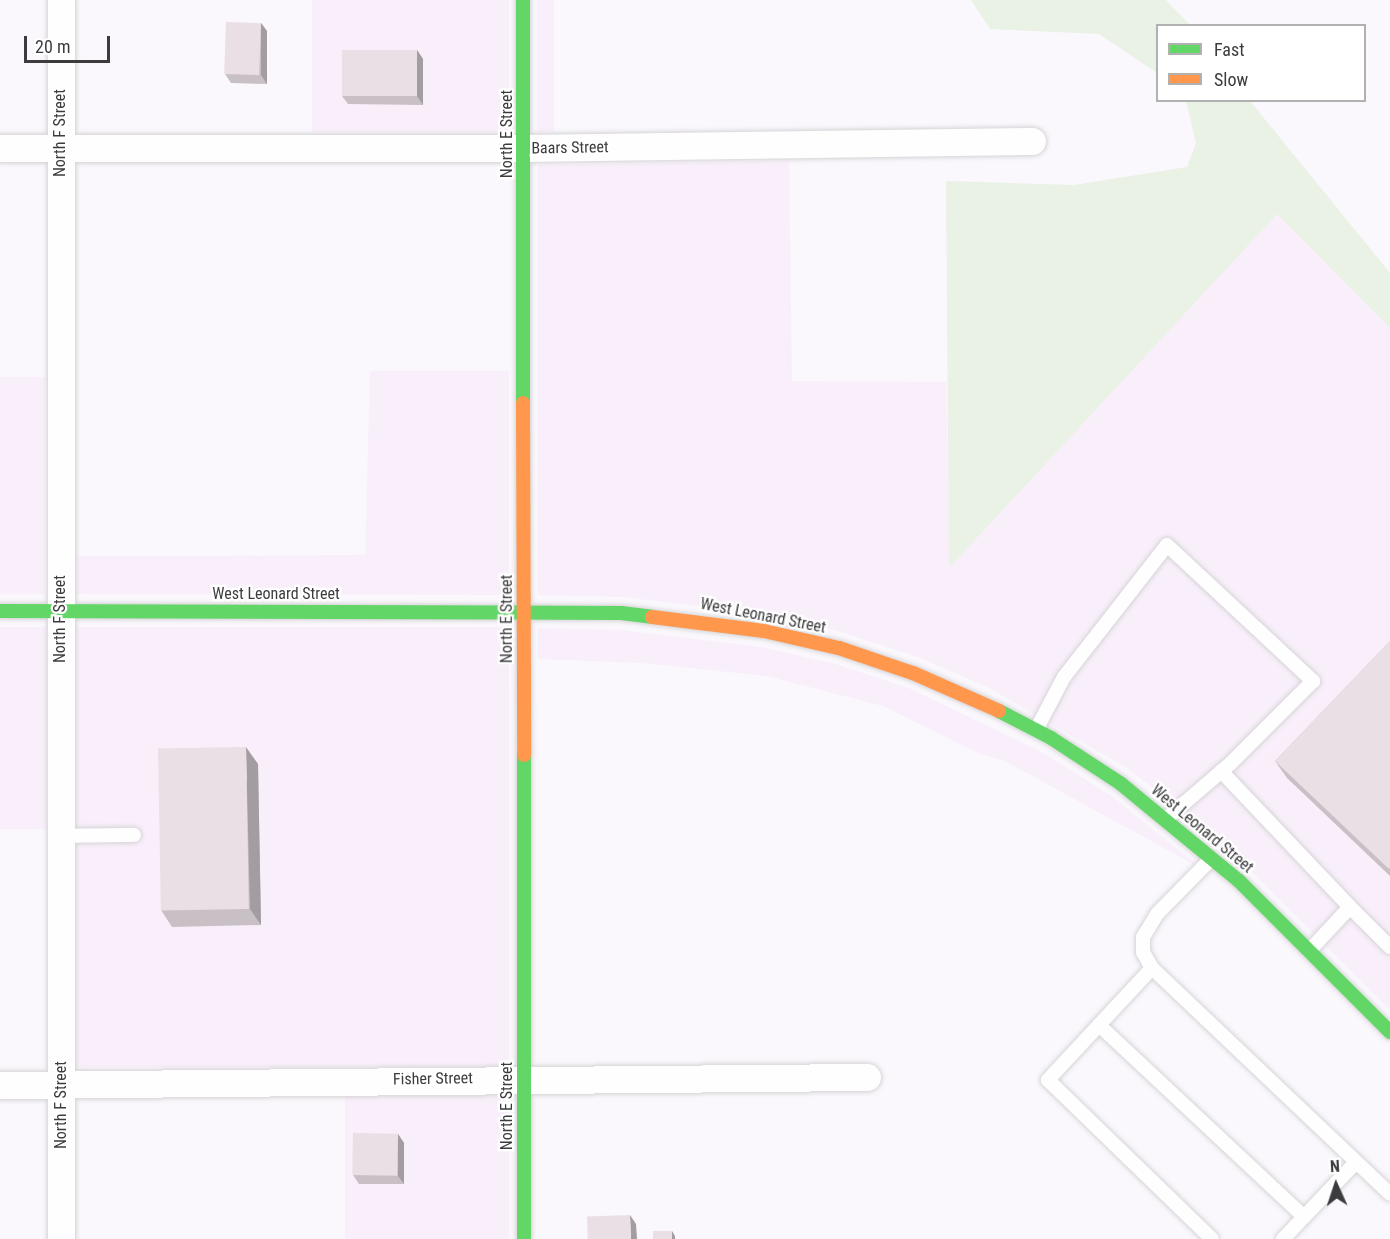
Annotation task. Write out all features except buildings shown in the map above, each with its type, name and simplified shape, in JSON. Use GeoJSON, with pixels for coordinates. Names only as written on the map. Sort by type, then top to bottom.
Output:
{"type":"FeatureCollection","features":[{"type":"Feature","properties":{"kind":"street","name":"North F Street"},"geometry":{"type":"LineString","coordinates":[[61,0],[59,148],[61,1239]]}},
{"type":"Feature","properties":{"kind":"street","name":"North E Street"},"geometry":{"type":"LineString","coordinates":[[523,0],[524,1239]]}},
{"type":"Feature","properties":{"kind":"street","name":"Baars Street"},"geometry":{"type":"LineString","coordinates":[[0,148],[523,148],[1032,141]]}},
{"type":"Feature","properties":{"kind":"street","name":"West Leonard Street"},"geometry":{"type":"LineString","coordinates":[[0,611],[621,613],[765,630],[839,648],[913,673],[1035,730],[1120,783],[1167,818],[1212,857],[1390,1032]]}},
{"type":"Feature","properties":{"kind":"street","name":"Fisher Street"},"geometry":{"type":"LineString","coordinates":[[0,1085],[523,1078],[867,1077]]}},
{"type":"Feature","properties":{"kind":"lane"},"geometry":{"type":"LineString","coordinates":[[1035,730],[1064,677],[1167,545],[1313,681],[1221,771],[1167,818]]}},
{"type":"Feature","properties":{"kind":"lane"},"geometry":{"type":"LineString","coordinates":[[1221,771],[1390,947]]}},
{"type":"Feature","properties":{"kind":"lane"},"geometry":{"type":"LineString","coordinates":[[60,836],[134,835]]}},
{"type":"Feature","properties":{"kind":"lane"},"geometry":{"type":"LineString","coordinates":[[1212,857],[1156,914],[1143,937],[1143,952],[1152,968],[1390,1194]]}},
{"type":"Feature","properties":{"kind":"lane"},"geometry":{"type":"LineString","coordinates":[[1309,951],[1350,907]]}},
{"type":"Feature","properties":{"kind":"lane"},"geometry":{"type":"LineString","coordinates":[[1152,968],[1048,1080],[1212,1239]]}},
{"type":"Feature","properties":{"kind":"lane"},"geometry":{"type":"LineString","coordinates":[[1100,1025],[1304,1217]]}},
{"type":"Feature","properties":{"kind":"lane"},"geometry":{"type":"LineString","coordinates":[[1283,1239],[1356,1162]]}},
{"type":"Feature","properties":{"kind":"shaded area"},"geometry":{"type":"Polygon","coordinates":[[[312,0],[509,0],[509,132],[312,132],[312,0]]]}},
{"type":"Feature","properties":{"kind":"shaded area"},"geometry":{"type":"Polygon","coordinates":[[[537,0],[554,0],[554,132],[537,132],[537,0]]]}},
{"type":"Feature","properties":{"kind":"shaded area"},"geometry":{"type":"Polygon","coordinates":[[[971,0],[1166,0],[1189,24],[1156,24],[1156,72],[1099,34],[990,29],[971,0]]]}},
{"type":"Feature","properties":{"kind":"shaded area"},"geometry":{"type":"Polygon","coordinates":[[[1186,102],[1251,102],[1390,273],[1390,328],[1277,214],[949,568],[946,181],[1074,185],[1187,167],[1196,143],[1186,102]]]}},
{"type":"Feature","properties":{"kind":"shaded area"},"geometry":{"type":"Polygon","coordinates":[[[789,161],[792,381],[946,382],[950,567],[1277,213],[1390,328],[1390,1010],[1248,868],[1186,813],[1128,769],[989,688],[918,657],[841,632],[766,614],[621,597],[538,595],[538,165],[789,161]]]}},
{"type":"Feature","properties":{"kind":"shaded area"},"geometry":{"type":"Polygon","coordinates":[[[370,371],[509,371],[509,595],[75,594],[75,556],[365,555],[370,371]]]}},
{"type":"Feature","properties":{"kind":"shaded area"},"geometry":{"type":"Polygon","coordinates":[[[0,377],[45,377],[45,594],[0,594],[0,377]]]}},
{"type":"Feature","properties":{"kind":"shaded area"},"geometry":{"type":"Polygon","coordinates":[[[0,627],[46,627],[46,829],[0,829],[0,627]]]}},
{"type":"Feature","properties":{"kind":"shaded area"},"geometry":{"type":"Polygon","coordinates":[[[75,627],[509,627],[509,1067],[75,1067],[75,627]]]}},
{"type":"Feature","properties":{"kind":"shaded area"},"geometry":{"type":"Polygon","coordinates":[[[538,628],[621,630],[762,647],[836,664],[909,688],[1044,753],[1113,797],[1202,869],[1005,761],[980,754],[883,706],[766,676],[641,663],[538,659],[538,628]]]}},
{"type":"Feature","properties":{"kind":"shaded area"},"geometry":{"type":"Polygon","coordinates":[[[345,1094],[509,1094],[509,1239],[345,1239],[345,1094]]]}},
{"type":"Feature","properties":{"kind":"traffic: fast"},"geometry":{"type":"LineString","coordinates":[[523,0],[523,403]]}},
{"type":"Feature","properties":{"kind":"traffic: fast"},"geometry":{"type":"LineString","coordinates":[[0,611],[621,613],[652,617]]}},
{"type":"Feature","properties":{"kind":"traffic: fast"},"geometry":{"type":"LineString","coordinates":[[999,711],[1051,738],[1120,783],[1239,881],[1390,1032]]}},
{"type":"Feature","properties":{"kind":"traffic: fast"},"geometry":{"type":"LineString","coordinates":[[524,755],[524,1239]]}},
{"type":"Feature","properties":{"kind":"traffic: slow"},"geometry":{"type":"LineString","coordinates":[[523,403],[524,755]]}},
{"type":"Feature","properties":{"kind":"traffic: slow"},"geometry":{"type":"LineString","coordinates":[[652,617],[764,631],[839,648],[913,673],[999,711]]}}]}
